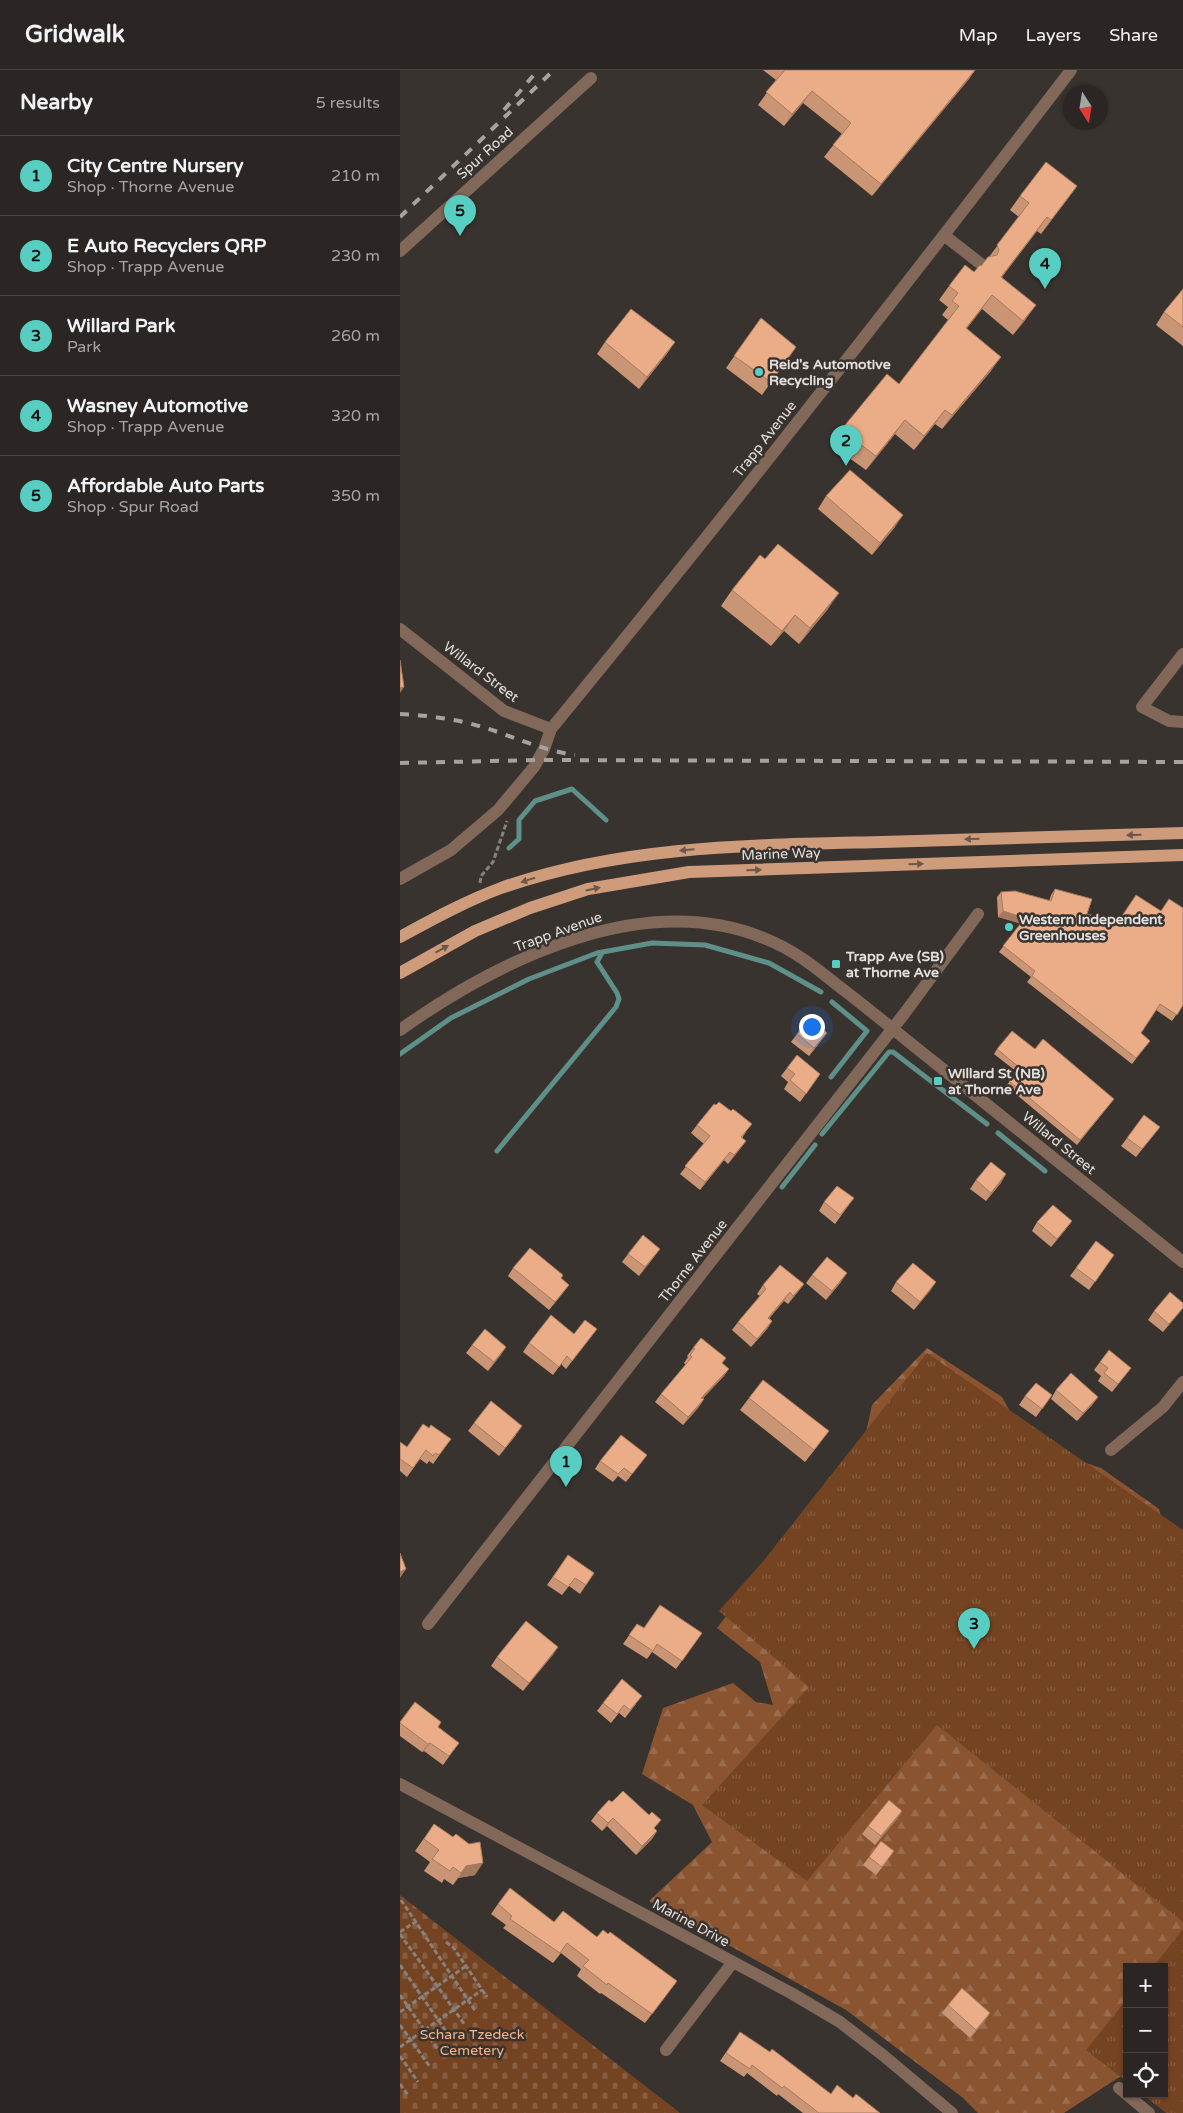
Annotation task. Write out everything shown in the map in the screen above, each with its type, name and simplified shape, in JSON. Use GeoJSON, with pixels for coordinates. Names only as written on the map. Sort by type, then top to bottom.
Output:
{"type":"FeatureCollection","features":[{"type":"Feature","properties":{"kind":"main road","name":"Marine Way"},"geometry":{"type":"LineString","coordinates":[[400,937],[477,898],[502,888],[564,870],[612,859],[747,845],[1183,833]]}},
{"type":"Feature","properties":{"kind":"main road","name":"Marine Way"},"geometry":{"type":"LineString","coordinates":[[400,973],[475,931],[530,908],[588,889],[689,872],[1183,855]]}},
{"type":"Feature","properties":{"kind":"street","name":"Trapp Avenue"},"geometry":{"type":"LineString","coordinates":[[400,879],[451,850],[498,810],[534,767],[544,749],[551,729],[679,573],[945,236],[1071,70]]}},
{"type":"Feature","properties":{"kind":"street","name":"Spur Road"},"geometry":{"type":"LineString","coordinates":[[400,251],[591,78]]}},
{"type":"Feature","properties":{"kind":"street"},"geometry":{"type":"LineString","coordinates":[[945,236],[981,264]]}},
{"type":"Feature","properties":{"kind":"street","name":"Willard Street"},"geometry":{"type":"LineString","coordinates":[[400,629],[504,711],[551,729]]}},
{"type":"Feature","properties":{"kind":"street"},"geometry":{"type":"LineString","coordinates":[[1183,654],[1142,707],[1168,720],[1183,722]]}},
{"type":"Feature","properties":{"kind":"street","name":"Thorne Avenue"},"geometry":{"type":"LineString","coordinates":[[428,1624],[893,1028],[978,914]]}},
{"type":"Feature","properties":{"kind":"street","name":"Trapp Avenue"},"geometry":{"type":"LineString","coordinates":[[400,1030],[440,1004],[491,975],[552,948],[612,928],[644,922],[674,921],[706,922],[737,929],[767,939],[812,966],[893,1028]]}},
{"type":"Feature","properties":{"kind":"street","name":"Willard Street"},"geometry":{"type":"LineString","coordinates":[[893,1028],[1183,1262]]}},
{"type":"Feature","properties":{"kind":"street"},"geometry":{"type":"LineString","coordinates":[[1111,1450],[1164,1407],[1183,1382]]}},
{"type":"Feature","properties":{"kind":"street","name":"Marine Drive"},"geometry":{"type":"LineString","coordinates":[[400,1784],[792,1993],[840,2022],[952,2113]]}},
{"type":"Feature","properties":{"kind":"street"},"geometry":{"type":"LineString","coordinates":[[666,2050],[733,1962]]}},
{"type":"Feature","properties":{"kind":"street"},"geometry":{"type":"LineString","coordinates":[[1120,2088],[1149,2113]]}},
{"type":"Feature","properties":{"kind":"path"},"geometry":{"type":"LineString","coordinates":[[477,898],[481,876],[493,862],[508,818]]}},
{"type":"Feature","properties":{"kind":"path"},"geometry":{"type":"LineString","coordinates":[[401,1900],[476,2012]]}},
{"type":"Feature","properties":{"kind":"path"},"geometry":{"type":"LineString","coordinates":[[416,1922],[400,1933],[465,2025]]}},
{"type":"Feature","properties":{"kind":"path"},"geometry":{"type":"LineString","coordinates":[[446,1942],[453,1947],[487,1997]]}},
{"type":"Feature","properties":{"kind":"path"},"geometry":{"type":"LineString","coordinates":[[400,1965],[452,2040]]}},
{"type":"Feature","properties":{"kind":"path"},"geometry":{"type":"LineString","coordinates":[[400,2012],[466,1966]]}},
{"type":"Feature","properties":{"kind":"path"},"geometry":{"type":"LineString","coordinates":[[400,2047],[482,1990]]}},
{"type":"Feature","properties":{"kind":"path"},"geometry":{"type":"LineString","coordinates":[[400,1995],[441,2054]]}},
{"type":"Feature","properties":{"kind":"path"},"geometry":{"type":"LineString","coordinates":[[400,2024],[430,2067]]}},
{"type":"Feature","properties":{"kind":"path"},"geometry":{"type":"LineString","coordinates":[[400,2056],[418,2082]]}},
{"type":"Feature","properties":{"kind":"path"},"geometry":{"type":"LineString","coordinates":[[400,2084],[408,2095]]}},
{"type":"Feature","properties":{"kind":"green space"},"geometry":{"type":"Polygon","coordinates":[[[927,1348],[1002,1397],[1028,1444],[1101,1468],[1159,1509],[1171,1555],[1183,1557],[1183,2113],[1168,2098],[1168,1963],[1123,1963],[1123,2075],[1064,2113],[978,2113],[962,2097],[846,2010],[649,1901],[712,1842],[693,1805],[642,1774],[663,1708],[733,1683],[756,1702],[773,1705],[760,1662],[717,1628],[826,1486],[857,1474],[872,1405],[927,1348]]]}},
{"type":"Feature","properties":{"kind":"green space"},"geometry":{"type":"Polygon","coordinates":[[[927,1353],[1183,1530],[1183,1922],[937,1725],[807,1881],[702,1805],[809,1687],[719,1611],[765,1559],[927,1353]]]}},
{"type":"Feature","properties":{"kind":"green space","name":"Schara Tzedeck Cemetery"},"geometry":{"type":"Polygon","coordinates":[[[400,1895],[644,2085],[680,2113],[400,2113],[400,1895]]]}},
{"type":"Feature","properties":{"kind":"green space"},"geometry":{"type":"Polygon","coordinates":[[[1183,1929],[1183,2113],[1166,2113],[1147,2098],[1168,2098],[1168,1963],[1156,1963],[1183,1929]]]}},
{"type":"Feature","properties":{"kind":"green space"},"geometry":{"type":"Polygon","coordinates":[[[1123,2004],[1123,2079],[1086,2050],[1123,2004]]]}},
{"type":"Feature","properties":{"kind":"building"},"geometry":{"type":"Polygon","coordinates":[[[785,70],[975,70],[881,184],[833,145],[851,123],[812,91],[792,114],[766,92],[785,70]]]}},
{"type":"Feature","properties":{"kind":"building"},"geometry":{"type":"Polygon","coordinates":[[[1046,162],[1077,186],[1051,220],[1047,217],[1001,277],[1036,305],[1023,321],[992,295],[966,328],[1001,357],[952,415],[945,410],[924,436],[905,420],[876,456],[841,430],[887,374],[899,384],[959,306],[952,301],[958,293],[949,286],[965,265],[974,272],[988,257],[997,255],[999,250],[997,245],[1029,203],[1020,196],[1046,162]]]}},
{"type":"Feature","properties":{"kind":"building"},"geometry":{"type":"Polygon","coordinates":[[[1183,289],[1183,327],[1164,312],[1183,289]]]}},
{"type":"Feature","properties":{"kind":"building"},"geometry":{"type":"Polygon","coordinates":[[[631,309],[675,342],[647,377],[605,342],[631,309]]]}},
{"type":"Feature","properties":{"kind":"building"},"geometry":{"type":"Polygon","coordinates":[[[761,318],[796,347],[771,382],[734,356],[761,318]]]}},
{"type":"Feature","properties":{"kind":"building"},"geometry":{"type":"Polygon","coordinates":[[[850,470],[903,515],[880,543],[826,496],[850,470]]]}},
{"type":"Feature","properties":{"kind":"building"},"geometry":{"type":"Polygon","coordinates":[[[778,544],[839,593],[810,628],[795,615],[782,631],[732,590],[760,555],[765,559],[778,544]]]}},
{"type":"Feature","properties":{"kind":"building"},"geometry":{"type":"Polygon","coordinates":[[[400,660],[404,687],[400,688],[400,660]]]}},
{"type":"Feature","properties":{"kind":"building"},"geometry":{"type":"Polygon","coordinates":[[[1055,889],[1092,899],[1087,914],[1118,922],[1136,895],[1161,911],[1169,899],[1183,908],[1183,1005],[1177,1015],[1160,1004],[1141,1033],[1150,1041],[1136,1058],[1032,976],[1035,971],[1003,946],[1025,918],[1003,911],[1001,892],[1015,891],[1051,901],[1055,889]]]}},
{"type":"Feature","properties":{"kind":"building"},"geometry":{"type":"Polygon","coordinates":[[[810,1018],[827,1033],[814,1048],[797,1034],[810,1018]]]}},
{"type":"Feature","properties":{"kind":"building"},"geometry":{"type":"Polygon","coordinates":[[[1012,1031],[1035,1049],[1043,1039],[1114,1099],[1080,1140],[1009,1081],[1020,1068],[997,1049],[1012,1031]]]}},
{"type":"Feature","properties":{"kind":"building"},"geometry":{"type":"Polygon","coordinates":[[[797,1055],[820,1074],[806,1094],[790,1080],[795,1074],[787,1068],[797,1055]]]}},
{"type":"Feature","properties":{"kind":"building"},"geometry":{"type":"Polygon","coordinates":[[[719,1102],[731,1111],[733,1109],[752,1124],[741,1137],[746,1141],[734,1155],[730,1152],[705,1182],[685,1166],[710,1136],[697,1125],[714,1104],[716,1105],[719,1102]]]}},
{"type":"Feature","properties":{"kind":"building"},"geometry":{"type":"Polygon","coordinates":[[[1144,1115],[1160,1127],[1142,1149],[1127,1138],[1144,1115]]]}},
{"type":"Feature","properties":{"kind":"building"},"geometry":{"type":"Polygon","coordinates":[[[991,1162],[1006,1174],[991,1193],[976,1180],[991,1162]]]}},
{"type":"Feature","properties":{"kind":"building"},"geometry":{"type":"Polygon","coordinates":[[[837,1186],[854,1198],[840,1215],[824,1202],[837,1186]]]}},
{"type":"Feature","properties":{"kind":"building"},"geometry":{"type":"Polygon","coordinates":[[[1053,1205],[1072,1221],[1057,1239],[1037,1222],[1053,1205]]]}},
{"type":"Feature","properties":{"kind":"building"},"geometry":{"type":"Polygon","coordinates":[[[643,1235],[660,1249],[645,1267],[628,1254],[643,1235]]]}},
{"type":"Feature","properties":{"kind":"building"},"geometry":{"type":"Polygon","coordinates":[[[1096,1241],[1114,1255],[1095,1282],[1076,1268],[1096,1241]]]}},
{"type":"Feature","properties":{"kind":"building"},"geometry":{"type":"Polygon","coordinates":[[[530,1248],[563,1275],[561,1278],[569,1285],[555,1302],[513,1268],[530,1248]]]}},
{"type":"Feature","properties":{"kind":"building"},"geometry":{"type":"Polygon","coordinates":[[[827,1257],[847,1273],[832,1291],[812,1275],[827,1257]]]}},
{"type":"Feature","properties":{"kind":"building"},"geometry":{"type":"Polygon","coordinates":[[[913,1263],[936,1282],[920,1302],[896,1282],[913,1263]]]}},
{"type":"Feature","properties":{"kind":"building"},"geometry":{"type":"Polygon","coordinates":[[[780,1265],[804,1284],[793,1296],[790,1292],[768,1318],[772,1321],[757,1339],[738,1322],[766,1289],[763,1285],[780,1265]]]}},
{"type":"Feature","properties":{"kind":"building"},"geometry":{"type":"Polygon","coordinates":[[[1170,1292],[1183,1303],[1183,1308],[1169,1324],[1154,1311],[1170,1292]]]}},
{"type":"Feature","properties":{"kind":"building"},"geometry":{"type":"Polygon","coordinates":[[[551,1315],[574,1334],[585,1320],[597,1329],[572,1361],[567,1356],[559,1367],[529,1343],[551,1315]]]}},
{"type":"Feature","properties":{"kind":"building"},"geometry":{"type":"Polygon","coordinates":[[[485,1329],[506,1347],[494,1362],[472,1345],[485,1329]]]}},
{"type":"Feature","properties":{"kind":"building"},"geometry":{"type":"Polygon","coordinates":[[[701,1338],[726,1358],[722,1363],[729,1369],[701,1398],[704,1399],[688,1417],[661,1394],[692,1357],[690,1355],[695,1349],[693,1348],[701,1338]]]}},
{"type":"Feature","properties":{"kind":"building"},"geometry":{"type":"Polygon","coordinates":[[[1109,1350],[1131,1368],[1118,1384],[1104,1373],[1108,1368],[1100,1362],[1109,1350]]]}},
{"type":"Feature","properties":{"kind":"building"},"geometry":{"type":"Polygon","coordinates":[[[1071,1373],[1098,1397],[1083,1413],[1056,1390],[1071,1373]]]}},
{"type":"Feature","properties":{"kind":"building"},"geometry":{"type":"Polygon","coordinates":[[[763,1380],[829,1431],[814,1450],[749,1398],[763,1380]]]}},
{"type":"Feature","properties":{"kind":"building"},"geometry":{"type":"Polygon","coordinates":[[[1036,1383],[1052,1395],[1042,1409],[1025,1396],[1036,1383]]]}},
{"type":"Feature","properties":{"kind":"building"},"geometry":{"type":"Polygon","coordinates":[[[491,1401],[522,1426],[505,1448],[474,1423],[491,1401]]]}},
{"type":"Feature","properties":{"kind":"building"},"geometry":{"type":"Polygon","coordinates":[[[423,1424],[429,1428],[431,1425],[451,1439],[439,1455],[435,1453],[433,1456],[426,1450],[413,1468],[400,1459],[400,1442],[407,1447],[423,1424]]]}},
{"type":"Feature","properties":{"kind":"building"},"geometry":{"type":"Polygon","coordinates":[[[621,1435],[647,1455],[632,1474],[624,1468],[618,1474],[600,1461],[621,1435]]]}},
{"type":"Feature","properties":{"kind":"building"},"geometry":{"type":"Polygon","coordinates":[[[400,1553],[406,1569],[400,1572],[400,1553]]]}},
{"type":"Feature","properties":{"kind":"building"},"geometry":{"type":"Polygon","coordinates":[[[568,1555],[594,1573],[586,1585],[575,1578],[568,1587],[553,1577],[568,1555]]]}},
{"type":"Feature","properties":{"kind":"building"},"geometry":{"type":"Polygon","coordinates":[[[660,1605],[702,1633],[682,1661],[657,1644],[653,1651],[629,1635],[637,1624],[644,1628],[660,1605]]]}},
{"type":"Feature","properties":{"kind":"building"},"geometry":{"type":"Polygon","coordinates":[[[526,1621],[558,1647],[529,1683],[497,1657],[526,1621]]]}},
{"type":"Feature","properties":{"kind":"building"},"geometry":{"type":"Polygon","coordinates":[[[622,1679],[642,1696],[630,1710],[624,1705],[617,1714],[603,1703],[622,1679]]]}},
{"type":"Feature","properties":{"kind":"building"},"geometry":{"type":"Polygon","coordinates":[[[415,1702],[441,1722],[438,1727],[459,1743],[449,1756],[430,1743],[428,1744],[400,1723],[415,1702]]]}},
{"type":"Feature","properties":{"kind":"building"},"geometry":{"type":"Polygon","coordinates":[[[623,1791],[649,1815],[652,1812],[661,1820],[654,1828],[657,1831],[642,1846],[613,1818],[608,1823],[597,1813],[609,1800],[612,1802],[623,1791]]]}},
{"type":"Feature","properties":{"kind":"building"},"geometry":{"type":"Polygon","coordinates":[[[889,1800],[902,1811],[881,1836],[868,1826],[889,1800]]]}},
{"type":"Feature","properties":{"kind":"building"},"geometry":{"type":"Polygon","coordinates":[[[434,1824],[453,1837],[456,1834],[469,1844],[480,1842],[483,1863],[466,1866],[461,1873],[453,1867],[450,1871],[432,1859],[439,1850],[424,1839],[434,1824]]]}},
{"type":"Feature","properties":{"kind":"building"},"geometry":{"type":"Polygon","coordinates":[[[881,1841],[894,1851],[882,1867],[869,1857],[881,1841]]]}},
{"type":"Feature","properties":{"kind":"building"},"geometry":{"type":"Polygon","coordinates":[[[510,1888],[554,1922],[563,1911],[597,1937],[603,1930],[608,1934],[610,1932],[677,1981],[652,2014],[608,1983],[607,1985],[583,1966],[589,1960],[567,1943],[560,1953],[510,1919],[512,1916],[498,1904],[510,1888]]]}},
{"type":"Feature","properties":{"kind":"building"},"geometry":{"type":"Polygon","coordinates":[[[962,1988],[990,2013],[976,2030],[948,2005],[962,1988]]]}},
{"type":"Feature","properties":{"kind":"building"},"geometry":{"type":"Polygon","coordinates":[[[740,2032],[770,2052],[772,2049],[831,2094],[837,2085],[853,2098],[856,2094],[880,2113],[819,2113],[784,2086],[782,2088],[752,2065],[750,2069],[726,2053],[740,2032]]]}},
{"type":"Feature","properties":{"kind":"waterway"},"geometry":{"type":"LineString","coordinates":[[509,848],[519,839],[519,820],[535,801],[572,789],[606,820]]}},
{"type":"Feature","properties":{"kind":"waterway"},"geometry":{"type":"LineString","coordinates":[[400,1054],[451,1018],[529,979],[597,953],[652,943],[705,945],[769,963],[821,992]]}},
{"type":"Feature","properties":{"kind":"waterway"},"geometry":{"type":"LineString","coordinates":[[497,1151],[616,1007],[619,999],[617,993],[597,962],[602,953]]}},
{"type":"Feature","properties":{"kind":"waterway"},"geometry":{"type":"LineString","coordinates":[[831,1077],[867,1031],[832,1002]]}},
{"type":"Feature","properties":{"kind":"waterway"},"geometry":{"type":"LineString","coordinates":[[822,1134],[889,1052],[893,1052],[987,1124]]}},
{"type":"Feature","properties":{"kind":"waterway"},"geometry":{"type":"LineString","coordinates":[[998,1133],[1045,1171]]}},
{"type":"Feature","properties":{"kind":"waterway"},"geometry":{"type":"LineString","coordinates":[[782,1187],[815,1145]]}},
{"type":"Feature","properties":{"kind":"railway"},"geometry":{"type":"LineString","coordinates":[[504,110],[538,70]]}},
{"type":"Feature","properties":{"kind":"railway"},"geometry":{"type":"LineString","coordinates":[[400,217],[554,70]]}},
{"type":"Feature","properties":{"kind":"railway"},"geometry":{"type":"LineString","coordinates":[[400,714],[468,723],[561,753],[575,755]]}},
{"type":"Feature","properties":{"kind":"railway"},"geometry":{"type":"LineString","coordinates":[[400,763],[538,760],[1183,762]]}},
{"type":"Feature","properties":{"kind":"place","name":"Affordable Auto Parts"},"geometry":{"type":"Point","coordinates":[460,236]}},
{"type":"Feature","properties":{"kind":"place","name":"Wasney Automotive"},"geometry":{"type":"Point","coordinates":[1045,289]}},
{"type":"Feature","properties":{"kind":"place","name":"Reid's Automotive Recycling"},"geometry":{"type":"Point","coordinates":[759,372]}},
{"type":"Feature","properties":{"kind":"place","name":"E Auto Recyclers QRP"},"geometry":{"type":"Point","coordinates":[846,466]}},
{"type":"Feature","properties":{"kind":"place","name":"Western Independent Greenhouses"},"geometry":{"type":"Point","coordinates":[1009,927]}},
{"type":"Feature","properties":{"kind":"place","name":"Trapp Ave (SB) at Thorne Ave"},"geometry":{"type":"Point","coordinates":[836,964]}},
{"type":"Feature","properties":{"kind":"place","name":"Willard St (NB) at Thorne Ave"},"geometry":{"type":"Point","coordinates":[938,1081]}},
{"type":"Feature","properties":{"kind":"place","name":"City Centre Nursery"},"geometry":{"type":"Point","coordinates":[566,1487]}},
{"type":"Feature","properties":{"kind":"place","name":"Willard Park"},"geometry":{"type":"Point","coordinates":[974,1649]}}]}
